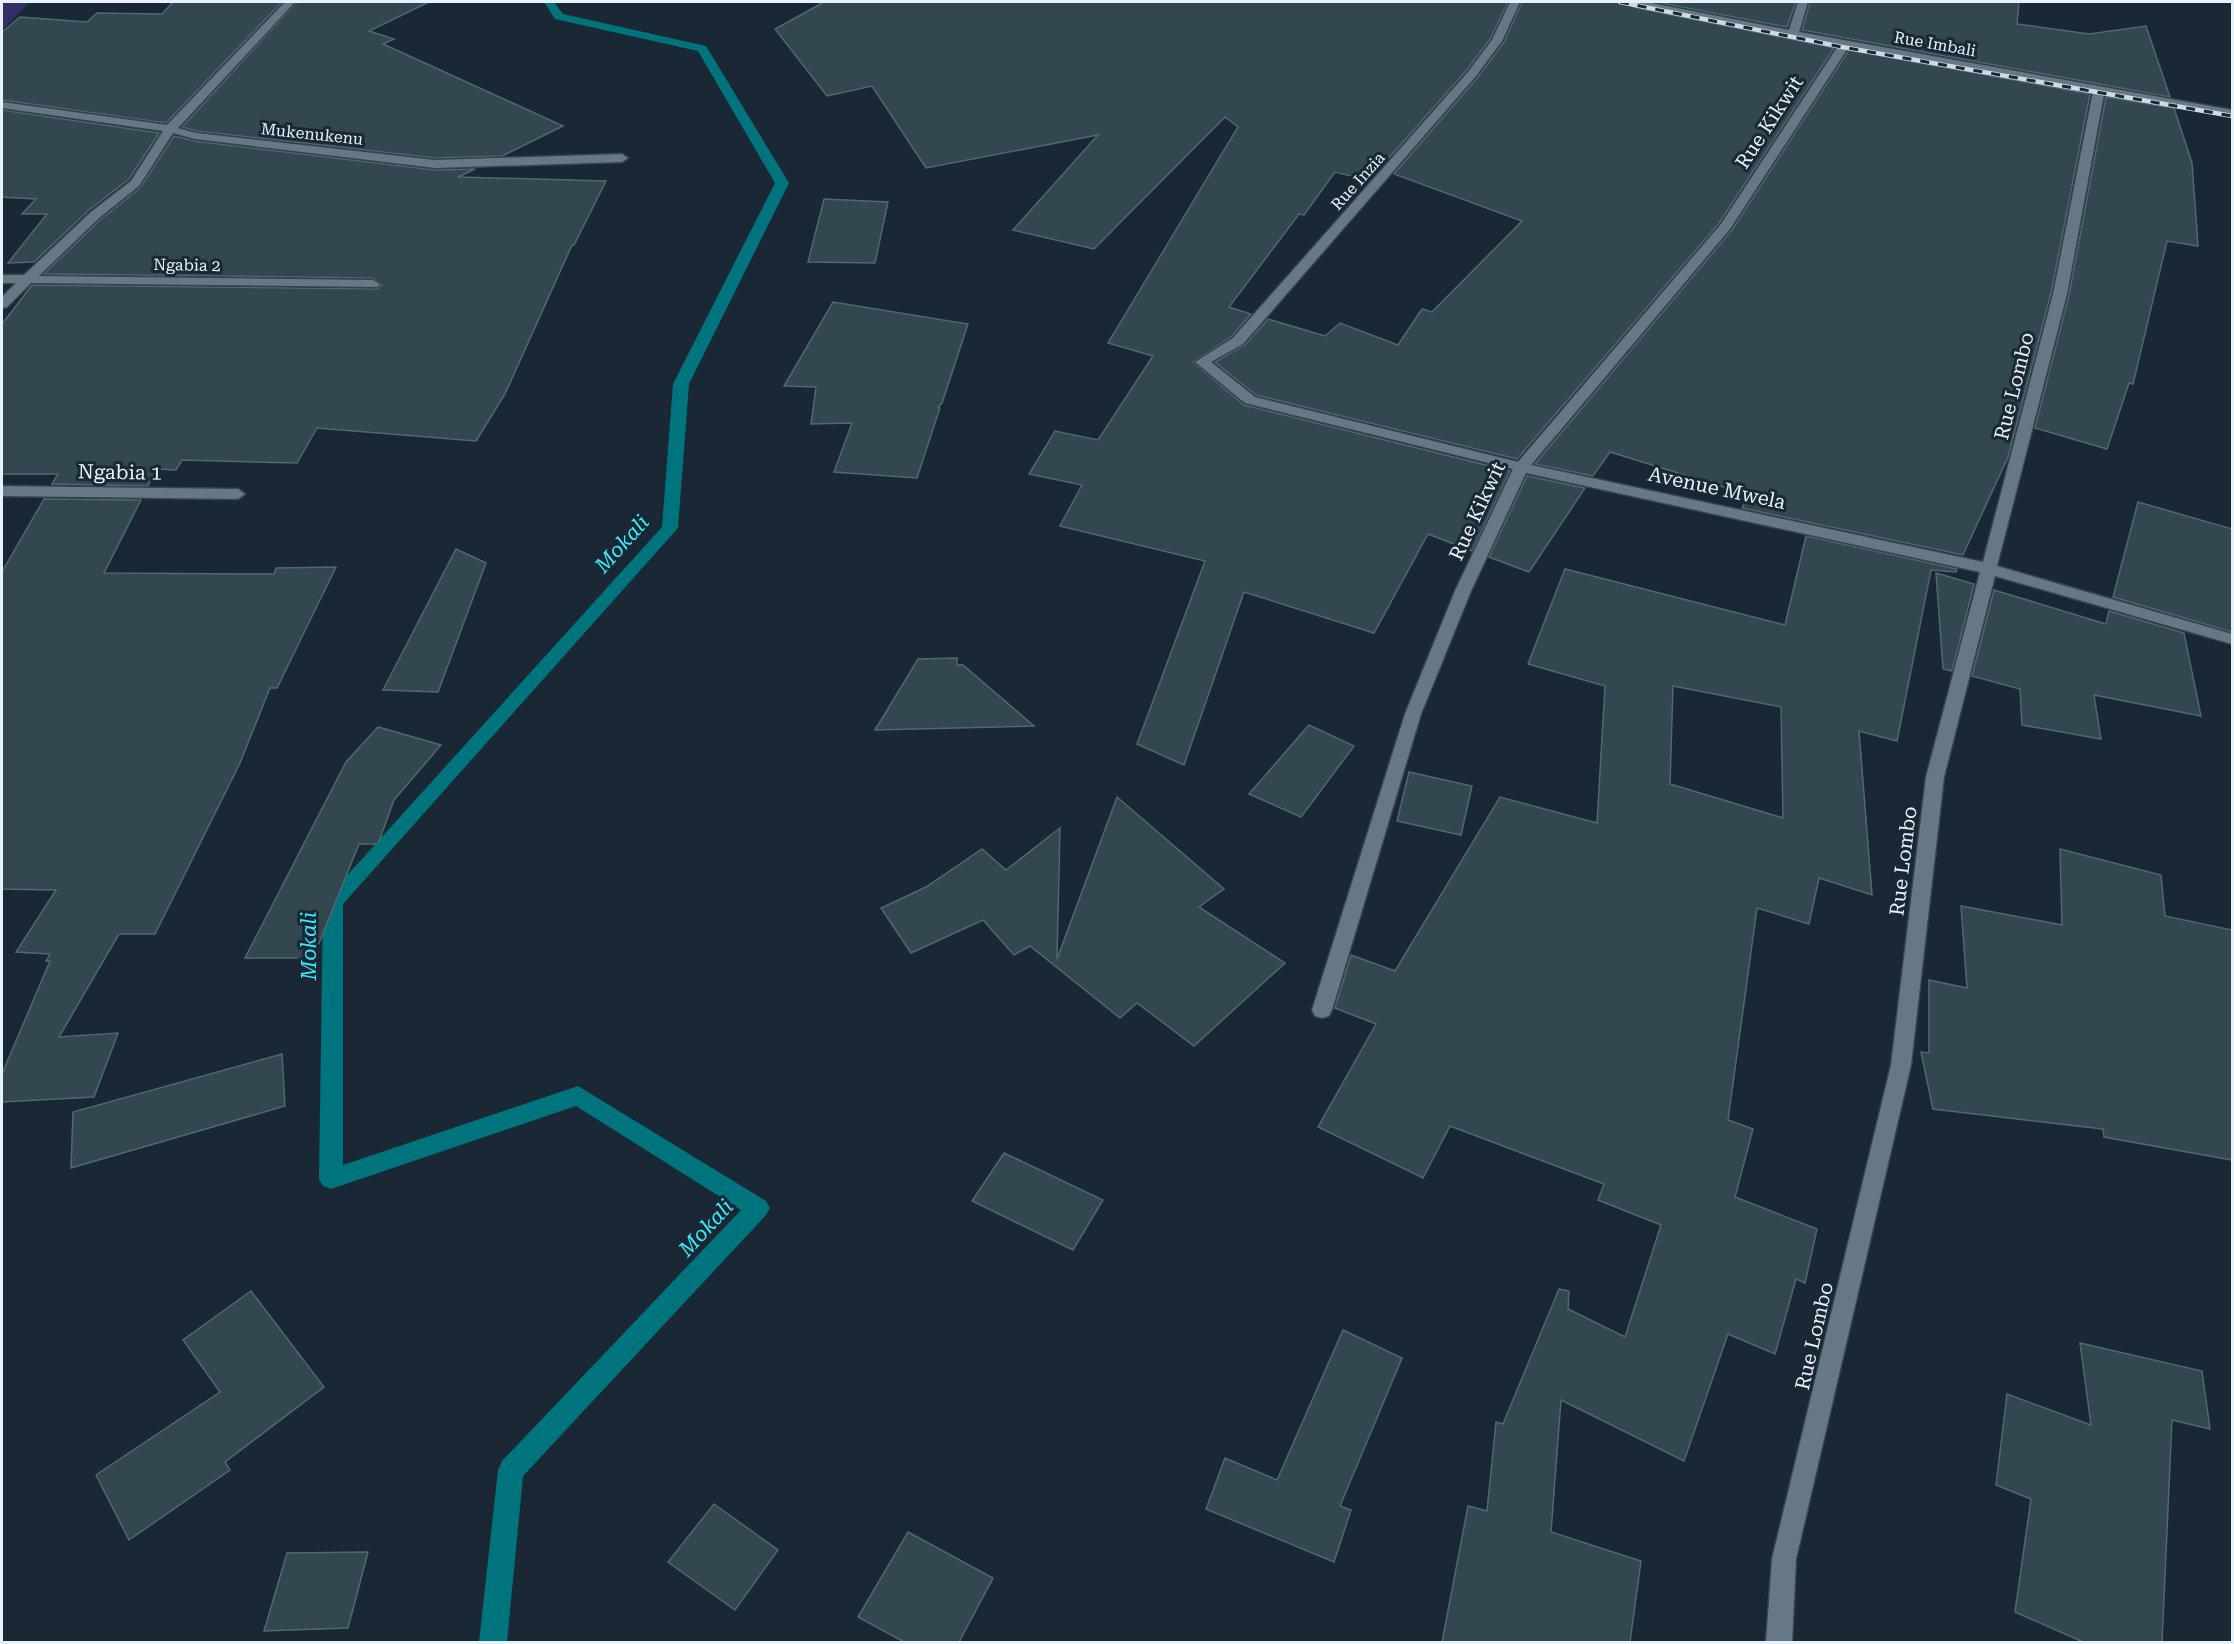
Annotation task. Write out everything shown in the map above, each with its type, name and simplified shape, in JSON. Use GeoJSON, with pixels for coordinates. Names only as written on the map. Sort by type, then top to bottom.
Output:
{"type":"FeatureCollection","features":[{"type":"Feature","properties":{"kind":"street"},"geometry":{"type":"LineString","coordinates":[[2,303],[135,183],[170,129],[290,2]]}},
{"type":"Feature","properties":{"kind":"street","name":"Rue Inzia"},"geometry":{"type":"LineString","coordinates":[[1202,362],[1238,341],[1433,121],[1497,41],[1515,2]]}},
{"type":"Feature","properties":{"kind":"street","name":"Rue Imbali"},"geometry":{"type":"LineString","coordinates":[[1633,2],[1845,44],[2232,113]]}},
{"type":"Feature","properties":{"kind":"street"},"geometry":{"type":"LineString","coordinates":[[1793,33],[1803,2]]}},
{"type":"Feature","properties":{"kind":"street","name":"Rue Kikwit"},"geometry":{"type":"LineString","coordinates":[[1322,1010],[1375,831],[1413,714],[1462,591],[1521,467],[1726,226],[1845,44]]}},
{"type":"Feature","properties":{"kind":"street","name":"Rue Lombo"},"geometry":{"type":"LineString","coordinates":[[1779,1642],[1784,1559],[1901,1065],[1935,777],[2060,294],[2099,90]]}},
{"type":"Feature","properties":{"kind":"street","name":"Mukenukenu"},"geometry":{"type":"LineString","coordinates":[[2,105],[170,129],[195,136],[435,164],[622,159]]}},
{"type":"Feature","properties":{"kind":"street","name":"Ngabia 2"},"geometry":{"type":"LineString","coordinates":[[2,279],[373,284]]}},
{"type":"Feature","properties":{"kind":"street","name":"Avenue Mwela"},"geometry":{"type":"LineString","coordinates":[[1202,362],[1250,400],[1521,467],[1990,569],[2232,639]]}},
{"type":"Feature","properties":{"kind":"street","name":"Ngabia 1"},"geometry":{"type":"LineString","coordinates":[[2,491],[238,494]]}},
{"type":"Feature","properties":{"kind":"shaded area"},"geometry":{"type":"Polygon","coordinates":[[[2,2],[30,2],[2,30],[2,2]]]}},
{"type":"Feature","properties":{"kind":"building"},"geometry":{"type":"Polygon","coordinates":[[[173,2],[282,2],[166,123],[2,100],[2,32],[20,17],[87,22],[97,13],[162,14],[173,2]]]}},
{"type":"Feature","properties":{"kind":"building"},"geometry":{"type":"Polygon","coordinates":[[[297,2],[429,2],[369,31],[394,39],[383,44],[563,126],[502,156],[435,158],[196,131],[182,127],[297,2]]]}},
{"type":"Feature","properties":{"kind":"building"},"geometry":{"type":"Polygon","coordinates":[[[824,2],[1508,2],[1490,39],[1466,71],[1379,169],[1371,166],[1359,178],[1335,172],[1304,215],[1299,214],[1229,307],[1251,314],[1232,336],[1193,362],[1244,405],[1510,471],[1472,551],[1428,534],[1374,633],[1244,592],[1184,765],[1137,744],[1205,561],[1060,526],[1082,485],[1029,474],[1055,431],[1098,440],[1153,356],[1108,343],[1238,127],[1225,117],[1094,249],[1013,230],[1098,135],[926,168],[872,86],[827,96],[775,29],[824,2]]]}},
{"type":"Feature","properties":{"kind":"building"},"geometry":{"type":"Polygon","coordinates":[[[1522,2],[1626,2],[1633,7],[1834,48],[1719,223],[1517,459],[1256,395],[1215,362],[1245,345],[1268,319],[1325,336],[1340,323],[1398,345],[1422,309],[1432,312],[1522,221],[1394,174],[1478,77],[1504,42],[1522,2]]]}},
{"type":"Feature","properties":{"kind":"building"},"geometry":{"type":"Polygon","coordinates":[[[1655,2],[1796,2],[1787,27],[1655,2]]]}},
{"type":"Feature","properties":{"kind":"building"},"geometry":{"type":"Polygon","coordinates":[[[1810,2],[2019,2],[2017,24],[2089,34],[2146,26],[2170,97],[1802,30],[1810,2]]]}},
{"type":"Feature","properties":{"kind":"building"},"geometry":{"type":"Polygon","coordinates":[[[1849,50],[2090,94],[2051,293],[2008,457],[1963,555],[1742,508],[1749,495],[1610,452],[1593,476],[1535,464],[1732,230],[1849,50]]]}},
{"type":"Feature","properties":{"kind":"building"},"geometry":{"type":"Polygon","coordinates":[[[2106,97],[2174,108],[2192,163],[2198,246],[2167,241],[2133,384],[2129,383],[2107,449],[2035,428],[2069,295],[2106,97]]]}},
{"type":"Feature","properties":{"kind":"building"},"geometry":{"type":"Polygon","coordinates":[[[2,110],[159,133],[129,179],[89,210],[34,262],[8,263],[47,214],[22,214],[36,199],[2,197],[2,110]]]}},
{"type":"Feature","properties":{"kind":"building"},"geometry":{"type":"Polygon","coordinates":[[[174,136],[195,141],[435,170],[475,169],[458,177],[606,181],[572,245],[505,394],[476,441],[317,428],[297,463],[182,460],[176,470],[156,469],[148,486],[52,484],[58,474],[2,474],[2,324],[32,285],[378,289],[382,285],[373,278],[44,274],[100,220],[140,188],[174,136]]]}},
{"type":"Feature","properties":{"kind":"building"},"geometry":{"type":"Polygon","coordinates":[[[824,199],[888,202],[875,263],[808,262],[824,199]]]}},
{"type":"Feature","properties":{"kind":"building"},"geometry":{"type":"Polygon","coordinates":[[[833,302],[968,324],[942,403],[938,407],[940,408],[917,478],[834,472],[852,423],[811,424],[816,387],[784,386],[833,302]]]}},
{"type":"Feature","properties":{"kind":"building"},"geometry":{"type":"Polygon","coordinates":[[[1527,476],[1585,488],[1529,572],[1489,557],[1527,476]]]}},
{"type":"Feature","properties":{"kind":"building"},"geometry":{"type":"Polygon","coordinates":[[[44,499],[141,500],[104,573],[274,574],[276,568],[336,567],[277,688],[270,688],[240,763],[155,934],[119,934],[59,1037],[118,1033],[94,1097],[2,1102],[2,1074],[50,961],[46,961],[50,954],[16,952],[56,890],[2,889],[2,572],[44,499]]]}},
{"type":"Feature","properties":{"kind":"building"},"geometry":{"type":"Polygon","coordinates":[[[2138,502],[2232,529],[2232,632],[2113,597],[2138,502]]]}},
{"type":"Feature","properties":{"kind":"building"},"geometry":{"type":"Polygon","coordinates":[[[1806,536],[1957,569],[1956,572],[1931,570],[1897,741],[1859,731],[1872,895],[1819,878],[1809,924],[1757,908],[1728,1120],[1753,1129],[1735,1197],[1817,1229],[1805,1283],[1796,1279],[1775,1354],[1728,1334],[1684,1461],[1561,1400],[1551,1532],[1641,1561],[1630,1642],[1442,1642],[1468,1506],[1487,1511],[1496,1422],[1503,1424],[1559,1289],[1569,1291],[1568,1309],[1625,1337],[1661,1225],[1598,1200],[1604,1184],[1450,1126],[1423,1178],[1318,1127],[1376,1024],[1335,1008],[1351,955],[1395,971],[1500,797],[1597,823],[1605,686],[1528,664],[1565,569],[1785,625],[1806,536]],[[1673,686],[1670,784],[1783,818],[1781,707],[1673,686]]]}},
{"type":"Feature","properties":{"kind":"building"},"geometry":{"type":"Polygon","coordinates":[[[456,549],[486,563],[438,692],[383,690],[456,549]]]}},
{"type":"Feature","properties":{"kind":"building"},"geometry":{"type":"Polygon","coordinates":[[[1936,573],[1974,584],[1952,671],[1943,669],[1936,573]]]}},
{"type":"Feature","properties":{"kind":"building"},"geometry":{"type":"Polygon","coordinates":[[[1994,590],[2106,624],[2109,611],[2184,633],[2201,716],[2094,695],[2101,739],[2022,725],[2020,689],[1972,676],[1994,590]]]}},
{"type":"Feature","properties":{"kind":"building"},"geometry":{"type":"Polygon","coordinates":[[[957,658],[957,665],[963,665],[1034,726],[875,730],[918,659],[957,658]]]}},
{"type":"Feature","properties":{"kind":"building"},"geometry":{"type":"Polygon","coordinates":[[[1309,725],[1354,746],[1301,817],[1249,794],[1309,725]]]}},
{"type":"Feature","properties":{"kind":"building"},"geometry":{"type":"Polygon","coordinates":[[[378,727],[441,745],[394,800],[378,844],[359,844],[313,958],[245,958],[346,762],[378,727]]]}},
{"type":"Feature","properties":{"kind":"building"},"geometry":{"type":"Polygon","coordinates":[[[1409,772],[1472,786],[1461,835],[1397,821],[1409,772]]]}},
{"type":"Feature","properties":{"kind":"building"},"geometry":{"type":"Polygon","coordinates":[[[1117,797],[1224,889],[1199,907],[1285,963],[1194,1046],[1137,1003],[1120,1018],[1030,946],[1014,955],[983,920],[911,953],[881,908],[926,887],[982,849],[1006,870],[1060,828],[1057,959],[1117,797]]]}},
{"type":"Feature","properties":{"kind":"building"},"geometry":{"type":"Polygon","coordinates":[[[2060,849],[2161,875],[2165,916],[2232,930],[2232,1160],[2104,1137],[2103,1129],[1933,1109],[1921,1052],[1929,1053],[1929,980],[1967,988],[1961,906],[2062,925],[2060,849]]]}},
{"type":"Feature","properties":{"kind":"building"},"geometry":{"type":"Polygon","coordinates":[[[282,1054],[285,1106],[71,1168],[73,1112],[282,1054]]]}},
{"type":"Feature","properties":{"kind":"building"},"geometry":{"type":"Polygon","coordinates":[[[1004,1153],[1103,1200],[1073,1250],[972,1201],[1004,1153]]]}},
{"type":"Feature","properties":{"kind":"building"},"geometry":{"type":"Polygon","coordinates":[[[251,1291],[324,1387],[225,1462],[230,1470],[129,1540],[96,1475],[220,1392],[183,1340],[251,1291]]]}},
{"type":"Feature","properties":{"kind":"building"},"geometry":{"type":"Polygon","coordinates":[[[1343,1330],[1402,1358],[1340,1506],[1351,1510],[1334,1562],[1206,1509],[1225,1458],[1277,1480],[1343,1330]]]}},
{"type":"Feature","properties":{"kind":"building"},"geometry":{"type":"Polygon","coordinates":[[[2080,1343],[2202,1371],[2210,1429],[2172,1420],[2162,1642],[2083,1642],[2015,1612],[2031,1499],[1996,1485],[2007,1394],[2091,1425],[2080,1343]]]}},
{"type":"Feature","properties":{"kind":"building"},"geometry":{"type":"Polygon","coordinates":[[[714,1504],[778,1550],[735,1610],[668,1562],[714,1504]]]}},
{"type":"Feature","properties":{"kind":"building"},"geometry":{"type":"Polygon","coordinates":[[[908,1532],[993,1578],[959,1642],[904,1642],[858,1617],[908,1532]]]}},
{"type":"Feature","properties":{"kind":"building"},"geometry":{"type":"Polygon","coordinates":[[[368,1552],[348,1628],[264,1631],[287,1553],[368,1552]]]}},
{"type":"Feature","properties":{"kind":"waterway","name":"Mokali"},"geometry":{"type":"LineString","coordinates":[[493,1642],[511,1470],[758,1208],[578,1096],[331,1179],[333,902],[670,528],[681,384],[782,183],[702,48],[559,17],[549,2]]}},
{"type":"Feature","properties":{"kind":"railway"},"geometry":{"type":"LineString","coordinates":[[1620,2],[1842,47],[2232,116]]}}]}
